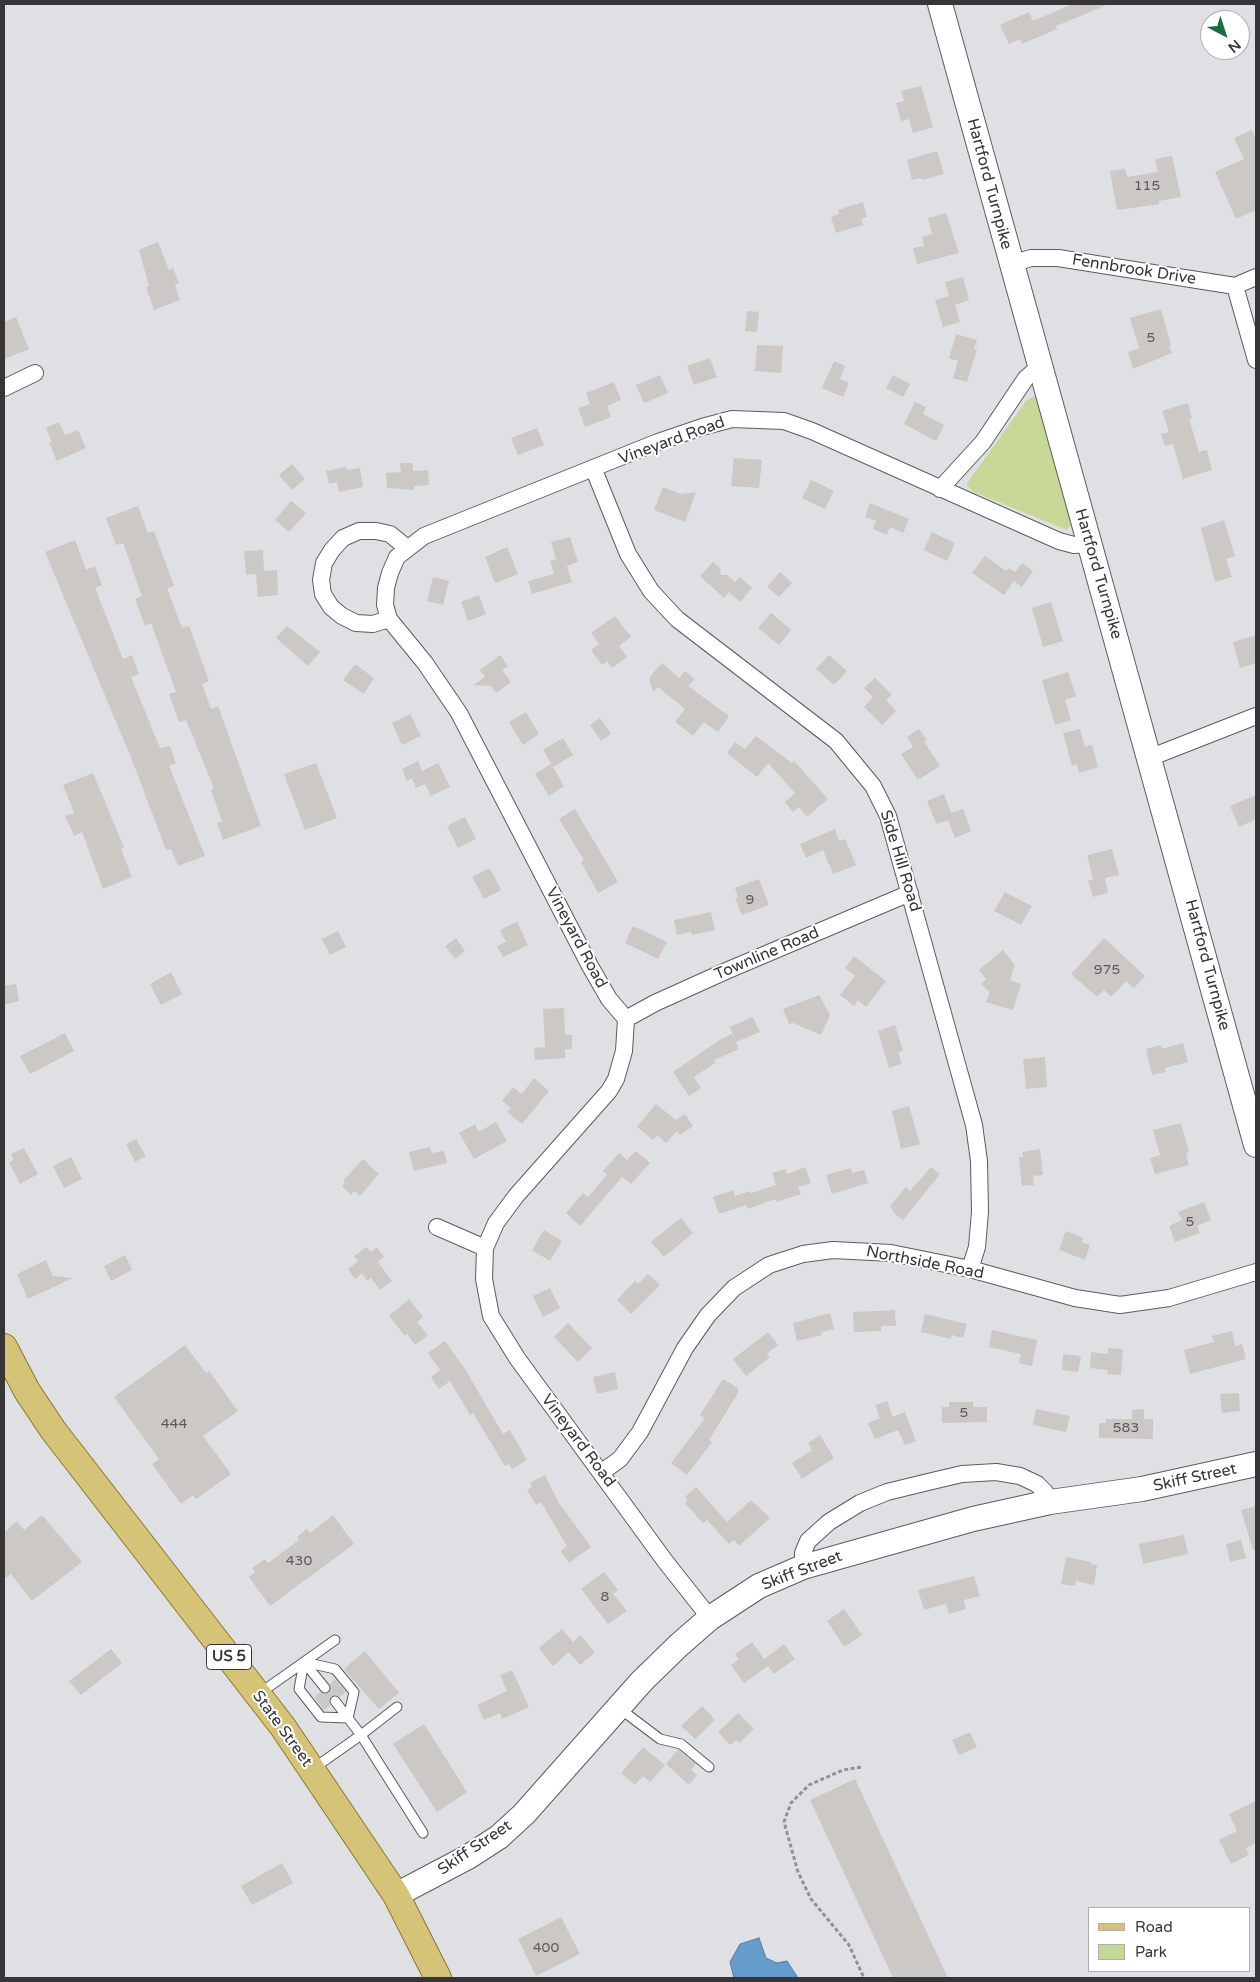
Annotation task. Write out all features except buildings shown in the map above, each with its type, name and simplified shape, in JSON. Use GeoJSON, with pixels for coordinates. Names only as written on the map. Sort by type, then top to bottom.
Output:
{"type":"FeatureCollection","features":[{"type":"Feature","properties":{"kind":"main road","name":"Hartford Turnpike"},"geometry":{"type":"LineString","coordinates":[[940,4],[1039,367],[1255,1135]]}},
{"type":"Feature","properties":{"kind":"main road","name":"State Street"},"geometry":{"type":"LineString","coordinates":[[4,1347],[27,1391],[53,1430],[258,1695],[312,1770],[396,1895],[438,1978]]}},
{"type":"Feature","properties":{"kind":"main road","name":"Skiff Street"},"geometry":{"type":"LineString","coordinates":[[396,1895],[468,1857],[499,1836],[524,1814],[678,1645],[710,1618],[760,1586],[803,1567],[917,1533],[1050,1502],[1142,1489],[1256,1464]]}},
{"type":"Feature","properties":{"kind":"street","name":"Fennbrook Drive"},"geometry":{"type":"LineString","coordinates":[[1011,264],[1031,258],[1058,258],[1236,286]]}},
{"type":"Feature","properties":{"kind":"street"},"geometry":{"type":"LineString","coordinates":[[1256,277],[1236,286],[1256,360]]}},
{"type":"Feature","properties":{"kind":"street"},"geometry":{"type":"LineString","coordinates":[[940,489],[983,442],[1026,378],[1039,367]]}},
{"type":"Feature","properties":{"kind":"street"},"geometry":{"type":"LineString","coordinates":[[4,388],[35,372]]}},
{"type":"Feature","properties":{"kind":"street","name":"Vineyard Road"},"geometry":{"type":"LineString","coordinates":[[710,1618],[665,1561],[498,1330],[487,1302],[483,1265],[485,1248],[496,1223],[516,1196],[609,1091],[616,1079],[624,1051],[626,1019],[609,998],[590,966],[459,713],[425,663],[389,619],[385,605],[386,588],[397,558],[424,536],[702,426],[732,419],[784,421],[812,431],[1058,541],[1074,546],[1090,544]]}},
{"type":"Feature","properties":{"kind":"street","name":"Side Hill Road"},"geometry":{"type":"LineString","coordinates":[[594,470],[628,554],[651,591],[677,619],[836,741],[873,786],[888,816],[974,1125],[979,1162],[980,1212],[977,1247],[970,1269]]}},
{"type":"Feature","properties":{"kind":"street"},"geometry":{"type":"LineString","coordinates":[[389,619],[373,624],[356,623],[342,616],[331,607],[323,594],[321,580],[324,563],[343,538],[359,531],[376,531],[390,534],[407,548]]}},
{"type":"Feature","properties":{"kind":"street"},"geometry":{"type":"LineString","coordinates":[[1150,758],[1256,716]]}},
{"type":"Feature","properties":{"kind":"street","name":"Townline Road"},"geometry":{"type":"LineString","coordinates":[[626,1019],[655,1003],[726,971],[910,893]]}},
{"type":"Feature","properties":{"kind":"street"},"geometry":{"type":"LineString","coordinates":[[437,1227],[485,1248]]}},
{"type":"Feature","properties":{"kind":"street","name":"Northside Road"},"geometry":{"type":"LineString","coordinates":[[602,1472],[620,1459],[640,1432],[685,1348],[708,1315],[734,1288],[769,1265],[803,1254],[833,1250],[865,1250],[891,1253],[970,1269],[1066,1295],[1120,1305],[1169,1298],[1256,1272]]}},
{"type":"Feature","properties":{"kind":"street"},"geometry":{"type":"LineString","coordinates":[[803,1567],[803,1554],[808,1541],[829,1522],[860,1503],[911,1486],[962,1474],[996,1472],[1020,1476],[1037,1484],[1045,1492],[1050,1502]]}},
{"type":"Feature","properties":{"kind":"lane"},"geometry":{"type":"LineString","coordinates":[[258,1695],[335,1640]]}},
{"type":"Feature","properties":{"kind":"lane"},"geometry":{"type":"LineString","coordinates":[[304,1662],[325,1688]]}},
{"type":"Feature","properties":{"kind":"lane"},"geometry":{"type":"LineString","coordinates":[[304,1662],[299,1689],[321,1717],[348,1718]]}},
{"type":"Feature","properties":{"kind":"lane"},"geometry":{"type":"LineString","coordinates":[[304,1662],[335,1669],[354,1692],[348,1718]]}},
{"type":"Feature","properties":{"kind":"lane"},"geometry":{"type":"LineString","coordinates":[[335,1701],[361,1735],[423,1833]]}},
{"type":"Feature","properties":{"kind":"lane"},"geometry":{"type":"LineString","coordinates":[[312,1770],[397,1707]]}},
{"type":"Feature","properties":{"kind":"lane"},"geometry":{"type":"LineString","coordinates":[[619,1708],[660,1739],[681,1744],[709,1767]]}},
{"type":"Feature","properties":{"kind":"path"},"geometry":{"type":"LineString","coordinates":[[861,1767],[843,1770],[809,1785],[791,1803],[784,1822],[798,1872],[811,1899],[849,1945],[864,1978]]}},
{"type":"Feature","properties":{"kind":"green space"},"geometry":{"type":"Polygon","coordinates":[[[1034,396],[1038,400],[1072,523],[1067,530],[974,492],[967,486],[1026,401],[1034,396]]]}},
{"type":"Feature","properties":{"kind":"water"},"geometry":{"type":"Polygon","coordinates":[[[759,1938],[766,1958],[777,1963],[787,1961],[798,1978],[734,1978],[730,1962],[740,1944],[759,1938]]]}}]}
